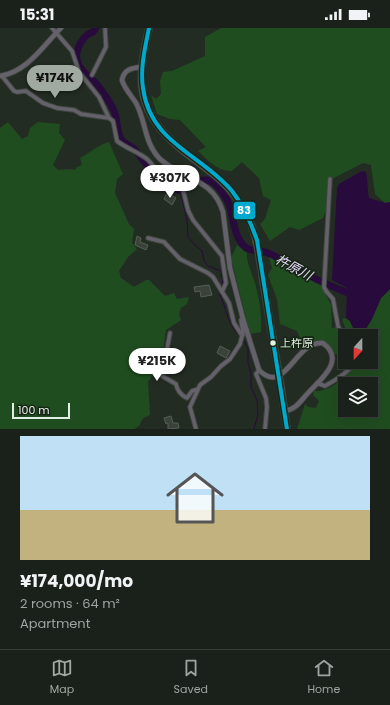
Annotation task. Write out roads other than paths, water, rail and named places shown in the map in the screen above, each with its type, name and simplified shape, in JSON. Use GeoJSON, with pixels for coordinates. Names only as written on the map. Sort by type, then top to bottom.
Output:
{"type":"FeatureCollection","features":[{"type":"Feature","properties":{"kind":"highway"},"geometry":{"type":"LineString","coordinates":[[149,28],[142,67],[142,84],[151,116],[161,132],[216,175],[233,192],[248,216],[257,240],[288,429]]}},
{"type":"Feature","properties":{"kind":"street"},"geometry":{"type":"LineString","coordinates":[[52,28],[72,51],[79,72],[99,97],[109,118],[113,121],[118,141],[146,158],[156,168],[166,183],[180,187],[183,190],[188,210],[193,220],[222,256],[226,283],[220,290]]}},
{"type":"Feature","properties":{"kind":"street"},"geometry":{"type":"LineString","coordinates":[[61,28],[23,67],[1,76],[14,91],[28,92],[43,103],[57,108],[74,110],[81,114],[109,118]]}},
{"type":"Feature","properties":{"kind":"street"},"geometry":{"type":"LineString","coordinates":[[92,75],[106,47],[105,28]]}},
{"type":"Feature","properties":{"kind":"street"},"geometry":{"type":"LineString","coordinates":[[142,67],[126,71],[122,80],[138,107],[146,137],[155,153],[165,163],[207,186],[214,193],[221,204],[230,268],[243,319],[259,370],[266,375],[277,376],[284,373],[308,346],[316,343],[323,343],[328,347],[333,358],[330,368],[318,383],[294,408],[285,411]]}},
{"type":"Feature","properties":{"kind":"street"},"geometry":{"type":"LineString","coordinates":[[180,187],[187,175]]}},
{"type":"Feature","properties":{"kind":"street"},"geometry":{"type":"LineString","coordinates":[[330,179],[324,287],[335,304],[339,329]]}},
{"type":"Feature","properties":{"kind":"street"},"geometry":{"type":"LineString","coordinates":[[148,238],[164,242],[180,260],[208,273],[216,281],[220,290],[230,304],[234,323],[242,337]]}},
{"type":"Feature","properties":{"kind":"street"},"geometry":{"type":"LineString","coordinates":[[196,429],[190,407],[198,389],[230,359],[242,337],[241,320],[243,319]]}},
{"type":"Feature","properties":{"kind":"street"},"geometry":{"type":"LineString","coordinates":[[170,334],[166,360],[160,372],[162,376],[176,384],[177,389],[187,398],[192,391],[198,389]]}},
{"type":"Feature","properties":{"kind":"street"},"geometry":{"type":"LineString","coordinates":[[318,383],[325,386],[349,369]]}},
{"type":"Feature","properties":{"kind":"street"},"geometry":{"type":"LineString","coordinates":[[259,370],[256,374],[267,402],[265,429]]}},
{"type":"Feature","properties":{"kind":"waterway","name":"杵原川"},"geometry":{"type":"LineString","coordinates":[[96,28],[81,42],[77,51],[78,63],[83,71],[99,87],[111,105],[122,140],[140,155],[153,173],[164,183],[178,190],[203,180],[214,183],[228,201],[238,238],[245,247],[250,250],[268,253],[316,279],[348,293]]}},
{"type":"Feature","properties":{"kind":"waterway"},"geometry":{"type":"LineString","coordinates":[[178,190],[181,195],[187,220],[188,237],[202,251],[204,261],[208,266],[221,271],[222,288]]}},
{"type":"Feature","properties":{"kind":"waterway"},"geometry":{"type":"LineString","coordinates":[[220,291],[219,293],[230,322],[236,333],[241,337]]}},
{"type":"Feature","properties":{"kind":"waterway"},"geometry":{"type":"LineString","coordinates":[[243,339],[248,349],[251,387],[257,400],[258,414],[254,429]]}},
{"type":"Feature","properties":{"kind":"place","name":"上杵原"},"geometry":{"type":"Point","coordinates":[273,343]}}]}
